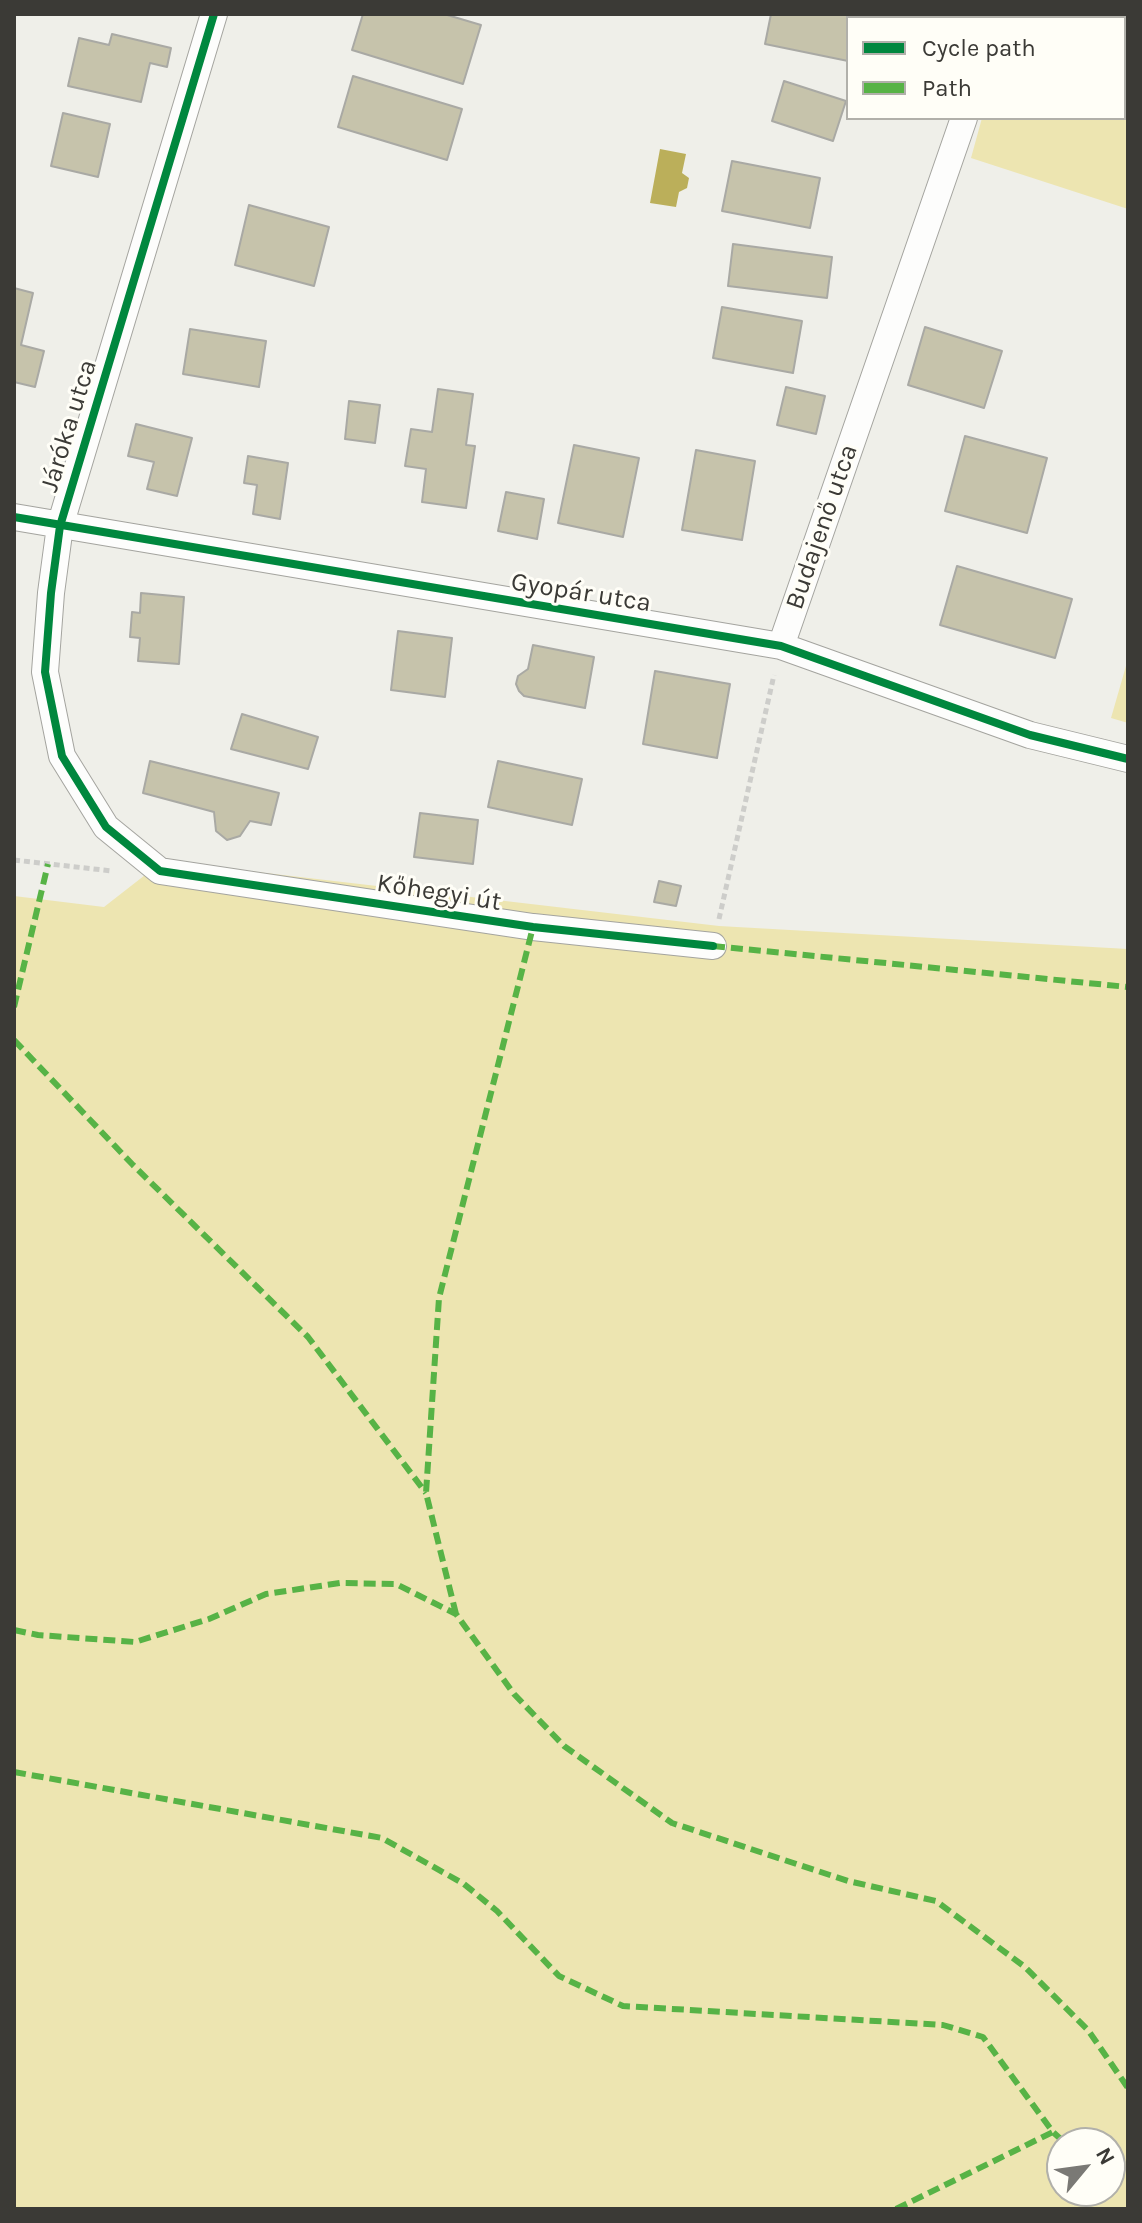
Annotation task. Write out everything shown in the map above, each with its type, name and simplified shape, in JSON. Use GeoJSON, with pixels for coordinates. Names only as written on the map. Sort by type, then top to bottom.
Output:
{"type":"FeatureCollection","features":[{"type":"Feature","properties":{"kind":"street","name":"Járóka utca"},"geometry":{"type":"LineString","coordinates":[[160,871],[106,827],[62,756],[45,672],[60,526],[214,14]]}},
{"type":"Feature","properties":{"kind":"street","name":"Budajenő utca"},"geometry":{"type":"LineString","coordinates":[[781,646],[963,120]]}},
{"type":"Feature","properties":{"kind":"street","name":"Gyopár utca"},"geometry":{"type":"LineString","coordinates":[[14,517],[781,646],[1030,735],[1128,759]]}},
{"type":"Feature","properties":{"kind":"street","name":"Kőhegyi út"},"geometry":{"type":"LineString","coordinates":[[160,871],[533,927],[713,946]]}},
{"type":"Feature","properties":{"kind":"path"},"geometry":{"type":"LineString","coordinates":[[713,946],[781,646]]}},
{"type":"Feature","properties":{"kind":"path"},"geometry":{"type":"LineString","coordinates":[[14,860],[112,871],[160,871]]}},
{"type":"Feature","properties":{"kind":"shaded area"},"geometry":{"type":"Polygon","coordinates":[[[1128,14],[1128,209],[971,158],[981,120],[1126,120],[1126,16],[1010,16],[1128,14]]]}},
{"type":"Feature","properties":{"kind":"shaded area"},"geometry":{"type":"Polygon","coordinates":[[[660,149],[686,154],[682,173],[689,178],[687,188],[679,192],[676,207],[650,203],[660,149]]]}},
{"type":"Feature","properties":{"kind":"shaded area"},"geometry":{"type":"Polygon","coordinates":[[[1128,659],[1128,723],[1111,718],[1128,659]]]}},
{"type":"Feature","properties":{"kind":"shaded area"},"geometry":{"type":"Polygon","coordinates":[[[163,861],[719,926],[1128,949],[1128,2209],[14,2209],[14,896],[104,907],[163,861]]]}},
{"type":"Feature","properties":{"kind":"building"},"geometry":{"type":"Polygon","coordinates":[[[363,14],[444,14],[481,25],[463,84],[352,50],[363,14]]]}},
{"type":"Feature","properties":{"kind":"building"},"geometry":{"type":"Polygon","coordinates":[[[771,14],[884,14],[846,16],[846,61],[765,44],[771,14]]]}},
{"type":"Feature","properties":{"kind":"building"},"geometry":{"type":"Polygon","coordinates":[[[112,34],[171,48],[167,67],[150,63],[141,102],[68,86],[79,38],[109,45],[112,34]]]}},
{"type":"Feature","properties":{"kind":"building"},"geometry":{"type":"Polygon","coordinates":[[[353,76],[462,109],[447,160],[338,127],[353,76]]]}},
{"type":"Feature","properties":{"kind":"building"},"geometry":{"type":"Polygon","coordinates":[[[784,81],[846,101],[833,141],[772,121],[784,81]]]}},
{"type":"Feature","properties":{"kind":"building"},"geometry":{"type":"Polygon","coordinates":[[[63,113],[110,124],[98,177],[51,166],[63,113]]]}},
{"type":"Feature","properties":{"kind":"building"},"geometry":{"type":"Polygon","coordinates":[[[732,161],[820,178],[810,228],[722,211],[732,161]]]}},
{"type":"Feature","properties":{"kind":"building"},"geometry":{"type":"Polygon","coordinates":[[[249,205],[329,227],[314,286],[235,265],[249,205]]]}},
{"type":"Feature","properties":{"kind":"building"},"geometry":{"type":"Polygon","coordinates":[[[733,244],[832,257],[827,298],[728,286],[733,244]]]}},
{"type":"Feature","properties":{"kind":"building"},"geometry":{"type":"Polygon","coordinates":[[[14,288],[33,293],[21,345],[44,351],[35,387],[14,382],[14,288]]]}},
{"type":"Feature","properties":{"kind":"building"},"geometry":{"type":"Polygon","coordinates":[[[722,307],[802,321],[793,373],[713,358],[722,307]]]}},
{"type":"Feature","properties":{"kind":"building"},"geometry":{"type":"Polygon","coordinates":[[[925,327],[1002,351],[984,408],[908,385],[925,327]]]}},
{"type":"Feature","properties":{"kind":"building"},"geometry":{"type":"Polygon","coordinates":[[[190,329],[266,341],[259,387],[183,374],[190,329]]]}},
{"type":"Feature","properties":{"kind":"building"},"geometry":{"type":"Polygon","coordinates":[[[786,387],[825,396],[816,434],[777,425],[786,387]]]}},
{"type":"Feature","properties":{"kind":"building"},"geometry":{"type":"Polygon","coordinates":[[[438,389],[473,394],[466,445],[475,446],[466,508],[422,502],[426,469],[405,466],[411,429],[432,432],[438,389]]]}},
{"type":"Feature","properties":{"kind":"building"},"geometry":{"type":"Polygon","coordinates":[[[349,401],[380,405],[375,443],[345,439],[349,401]]]}},
{"type":"Feature","properties":{"kind":"building"},"geometry":{"type":"Polygon","coordinates":[[[136,424],[192,438],[177,496],[147,489],[154,462],[128,456],[136,424]]]}},
{"type":"Feature","properties":{"kind":"building"},"geometry":{"type":"Polygon","coordinates":[[[965,436],[1047,458],[1027,533],[945,511],[965,436]]]}},
{"type":"Feature","properties":{"kind":"building"},"geometry":{"type":"Polygon","coordinates":[[[574,445],[639,458],[623,537],[558,523],[574,445]]]}},
{"type":"Feature","properties":{"kind":"building"},"geometry":{"type":"Polygon","coordinates":[[[696,450],[755,461],[742,540],[682,530],[696,450]]]}},
{"type":"Feature","properties":{"kind":"building"},"geometry":{"type":"Polygon","coordinates":[[[248,456],[288,463],[280,519],[253,514],[257,485],[244,483],[248,456]]]}},
{"type":"Feature","properties":{"kind":"building"},"geometry":{"type":"Polygon","coordinates":[[[506,492],[544,499],[537,539],[498,531],[506,492]]]}},
{"type":"Feature","properties":{"kind":"building"},"geometry":{"type":"Polygon","coordinates":[[[957,566],[1072,599],[1055,658],[940,625],[957,566]]]}},
{"type":"Feature","properties":{"kind":"building"},"geometry":{"type":"Polygon","coordinates":[[[141,593],[184,597],[179,664],[138,661],[140,638],[130,637],[132,612],[140,613],[141,593]]]}},
{"type":"Feature","properties":{"kind":"building"},"geometry":{"type":"Polygon","coordinates":[[[398,631],[452,638],[445,697],[391,690],[398,631]]]}},
{"type":"Feature","properties":{"kind":"building"},"geometry":{"type":"Polygon","coordinates":[[[533,645],[594,657],[585,708],[524,696],[519,691],[516,684],[518,676],[528,669],[533,645]]]}},
{"type":"Feature","properties":{"kind":"building"},"geometry":{"type":"Polygon","coordinates":[[[655,671],[730,684],[717,758],[643,744],[655,671]]]}},
{"type":"Feature","properties":{"kind":"building"},"geometry":{"type":"Polygon","coordinates":[[[242,714],[318,737],[308,769],[231,749],[242,714]]]}},
{"type":"Feature","properties":{"kind":"building"},"geometry":{"type":"Polygon","coordinates":[[[150,761],[279,793],[271,825],[250,821],[240,836],[227,840],[216,831],[214,812],[143,793],[150,761]]]}},
{"type":"Feature","properties":{"kind":"building"},"geometry":{"type":"Polygon","coordinates":[[[498,761],[582,779],[572,825],[488,807],[498,761]]]}},
{"type":"Feature","properties":{"kind":"building"},"geometry":{"type":"Polygon","coordinates":[[[420,813],[478,820],[473,864],[414,857],[420,813]]]}},
{"type":"Feature","properties":{"kind":"building"},"geometry":{"type":"Polygon","coordinates":[[[659,881],[681,886],[676,906],[654,902],[659,881]]]}},
{"type":"Feature","properties":{"kind":"marked path"},"geometry":{"type":"LineString","coordinates":[[14,1007],[48,864]]}},
{"type":"Feature","properties":{"kind":"marked path"},"geometry":{"type":"LineString","coordinates":[[456,1614],[426,1493],[439,1298],[533,927]]}},
{"type":"Feature","properties":{"kind":"marked path"},"geometry":{"type":"LineString","coordinates":[[713,946],[1128,987]]}},
{"type":"Feature","properties":{"kind":"marked path"},"geometry":{"type":"LineString","coordinates":[[14,1040],[133,1165],[308,1337],[426,1493]]}},
{"type":"Feature","properties":{"kind":"marked path"},"geometry":{"type":"LineString","coordinates":[[14,1630],[38,1635],[135,1642],[209,1619],[266,1594],[340,1583],[396,1584],[456,1614],[514,1694],[564,1746],[672,1823],[848,1881],[936,1901],[1025,1967],[1088,2030],[1128,2088]]}},
{"type":"Feature","properties":{"kind":"marked path"},"geometry":{"type":"LineString","coordinates":[[14,1772],[382,1838],[464,1884],[497,1911],[559,1976],[623,2006],[943,2025],[983,2037],[1049,2127]]}},
{"type":"Feature","properties":{"kind":"marked path"},"geometry":{"type":"LineString","coordinates":[[896,2209],[1046,2135]]}},
{"type":"Feature","properties":{"kind":"cycle path"},"geometry":{"type":"LineString","coordinates":[[214,14],[60,526],[45,672],[62,756],[106,827],[160,871],[533,927],[713,946]]}},
{"type":"Feature","properties":{"kind":"cycle path"},"geometry":{"type":"LineString","coordinates":[[14,517],[781,646],[1030,735],[1128,759]]}}]}
